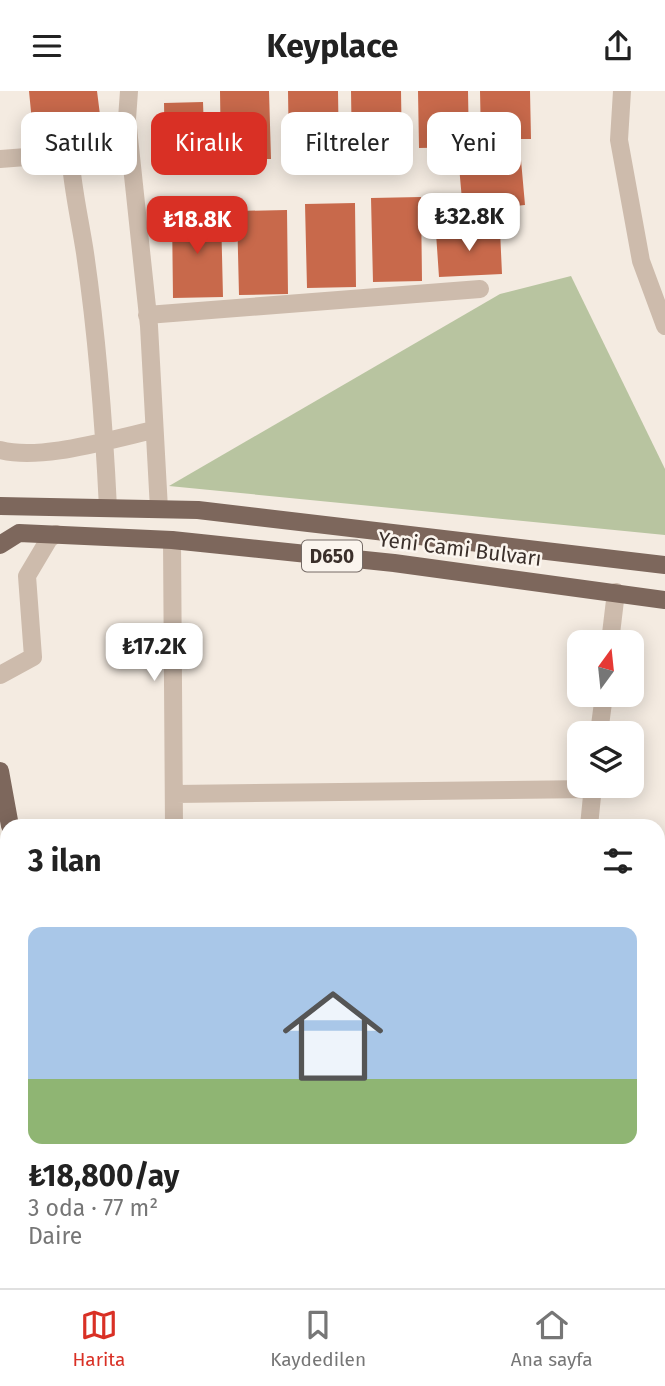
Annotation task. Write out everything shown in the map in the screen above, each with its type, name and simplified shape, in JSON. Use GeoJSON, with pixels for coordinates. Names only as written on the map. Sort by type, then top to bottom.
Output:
{"type":"FeatureCollection","features":[{"type":"Feature","properties":{"kind":"main road","name":"Yeni Cami Bulvarı"},"geometry":{"type":"LineString","coordinates":[[0,506],[198,510],[665,565]]}},
{"type":"Feature","properties":{"kind":"main road","name":"Yeni Cami Bulvarı"},"geometry":{"type":"LineString","coordinates":[[0,545],[19,533],[172,540],[394,563],[616,591],[665,600]]}},
{"type":"Feature","properties":{"kind":"main road"},"geometry":{"type":"LineString","coordinates":[[0,771],[9,819]]}},
{"type":"Feature","properties":{"kind":"street"},"geometry":{"type":"LineString","coordinates":[[128,112],[129,91]]}},
{"type":"Feature","properties":{"kind":"street"},"geometry":{"type":"LineString","coordinates":[[622,91],[619,140],[642,261],[665,326]]}},
{"type":"Feature","properties":{"kind":"street"},"geometry":{"type":"LineString","coordinates":[[0,159],[21,157]]}},
{"type":"Feature","properties":{"kind":"street"},"geometry":{"type":"LineString","coordinates":[[72,175],[85,254],[105,440],[108,508]]}},
{"type":"Feature","properties":{"kind":"street"},"geometry":{"type":"LineString","coordinates":[[133,175],[148,315],[159,509]]}},
{"type":"Feature","properties":{"kind":"street"},"geometry":{"type":"LineString","coordinates":[[148,315],[480,289]]}},
{"type":"Feature","properties":{"kind":"street"},"geometry":{"type":"LineString","coordinates":[[0,450],[16,454],[57,450],[154,430]]}},
{"type":"Feature","properties":{"kind":"street"},"geometry":{"type":"LineString","coordinates":[[0,675],[33,657],[27,576],[49,540],[56,534]]}},
{"type":"Feature","properties":{"kind":"street"},"geometry":{"type":"LineString","coordinates":[[172,540],[174,819]]}},
{"type":"Feature","properties":{"kind":"street"},"geometry":{"type":"LineString","coordinates":[[611,630],[616,591]]}},
{"type":"Feature","properties":{"kind":"street"},"geometry":{"type":"LineString","coordinates":[[175,794],[567,787]]}},
{"type":"Feature","properties":{"kind":"street"},"geometry":{"type":"LineString","coordinates":[[590,819],[592,798]]}},
{"type":"Feature","properties":{"kind":"green space"},"geometry":{"type":"Polygon","coordinates":[[[571,276],[665,469],[665,535],[169,486],[500,294],[571,276]]]}},
{"type":"Feature","properties":{"kind":"building"},"geometry":{"type":"Polygon","coordinates":[[[29,91],[97,91],[100,112],[31,112],[29,91]]]}},
{"type":"Feature","properties":{"kind":"building"},"geometry":{"type":"Polygon","coordinates":[[[220,91],[269,91],[271,159],[267,159],[267,112],[220,112],[220,91]]]}},
{"type":"Feature","properties":{"kind":"building"},"geometry":{"type":"Polygon","coordinates":[[[288,91],[338,91],[338,112],[288,112],[288,91]]]}},
{"type":"Feature","properties":{"kind":"building"},"geometry":{"type":"Polygon","coordinates":[[[351,91],[401,91],[401,112],[351,112],[351,91]]]}},
{"type":"Feature","properties":{"kind":"building"},"geometry":{"type":"Polygon","coordinates":[[[418,91],[468,91],[468,112],[427,112],[427,148],[419,148],[418,91]]]}},
{"type":"Feature","properties":{"kind":"building"},"geometry":{"type":"Polygon","coordinates":[[[480,91],[530,91],[531,139],[521,139],[521,112],[480,112],[480,91]]]}},
{"type":"Feature","properties":{"kind":"building"},"geometry":{"type":"Polygon","coordinates":[[[203,102],[203,112],[164,112],[164,103],[203,102]]]}},
{"type":"Feature","properties":{"kind":"building"},"geometry":{"type":"Polygon","coordinates":[[[521,160],[525,205],[463,211],[460,175],[521,175],[521,160]]]}},
{"type":"Feature","properties":{"kind":"building"},"geometry":{"type":"Polygon","coordinates":[[[421,197],[422,281],[373,282],[371,198],[421,197]]]}},
{"type":"Feature","properties":{"kind":"building"},"geometry":{"type":"Polygon","coordinates":[[[355,203],[356,287],[307,288],[305,204],[355,203]]]}},
{"type":"Feature","properties":{"kind":"building"},"geometry":{"type":"Polygon","coordinates":[[[287,210],[288,294],[239,295],[237,211],[287,210]]]}},
{"type":"Feature","properties":{"kind":"building"},"geometry":{"type":"Polygon","coordinates":[[[221,213],[223,297],[173,298],[172,214],[221,213]]]}},
{"type":"Feature","properties":{"kind":"building"},"geometry":{"type":"Polygon","coordinates":[[[500,230],[502,274],[439,277],[436,233],[500,230]]]}}]}
